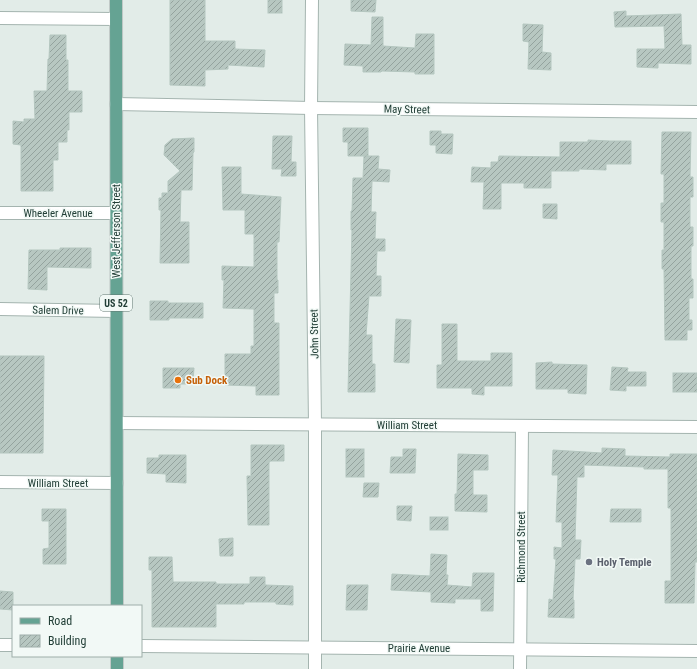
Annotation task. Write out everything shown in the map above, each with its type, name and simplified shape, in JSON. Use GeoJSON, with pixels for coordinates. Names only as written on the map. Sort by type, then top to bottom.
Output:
{"type":"FeatureCollection","features":[{"type":"Feature","properties":{"kind":"main road","name":"West Jefferson Street"},"geometry":{"type":"LineString","coordinates":[[116,0],[117,605]]}},
{"type":"Feature","properties":{"kind":"main road"},"geometry":{"type":"LineString","coordinates":[[117,657],[117,669]]}},
{"type":"Feature","properties":{"kind":"street","name":"John Street"},"geometry":{"type":"LineString","coordinates":[[312,0],[311,108],[316,669]]}},
{"type":"Feature","properties":{"kind":"street"},"geometry":{"type":"LineString","coordinates":[[0,18],[116,19]]}},
{"type":"Feature","properties":{"kind":"street","name":"May Street"},"geometry":{"type":"LineString","coordinates":[[116,104],[311,108],[697,112]]}},
{"type":"Feature","properties":{"kind":"street","name":"Wheeler Avenue"},"geometry":{"type":"LineString","coordinates":[[0,212],[116,213]]}},
{"type":"Feature","properties":{"kind":"street","name":"Salem Drive"},"geometry":{"type":"LineString","coordinates":[[0,309],[116,311]]}},
{"type":"Feature","properties":{"kind":"street","name":"William Street"},"geometry":{"type":"LineString","coordinates":[[116,423],[697,427]]}},
{"type":"Feature","properties":{"kind":"street","name":"Richmond Street"},"geometry":{"type":"LineString","coordinates":[[520,669],[522,426]]}},
{"type":"Feature","properties":{"kind":"street","name":"William Street"},"geometry":{"type":"LineString","coordinates":[[0,482],[117,483]]}},
{"type":"Feature","properties":{"kind":"street"},"geometry":{"type":"LineString","coordinates":[[0,645],[12,645]]}},
{"type":"Feature","properties":{"kind":"street","name":"Prairie Avenue"},"geometry":{"type":"LineString","coordinates":[[142,646],[697,650]]}},
{"type":"Feature","properties":{"kind":"building"},"geometry":{"type":"Polygon","coordinates":[[[170,0],[205,0],[205,41],[235,41],[235,49],[265,50],[264,67],[228,65],[228,69],[205,70],[205,86],[170,85],[170,0]]]}},
{"type":"Feature","properties":{"kind":"building"},"geometry":{"type":"Polygon","coordinates":[[[268,0],[282,0],[282,13],[268,13],[268,0]]]}},
{"type":"Feature","properties":{"kind":"building"},"geometry":{"type":"Polygon","coordinates":[[[351,0],[376,0],[375,12],[351,11],[351,0]]]}},
{"type":"Feature","properties":{"kind":"building"},"geometry":{"type":"Polygon","coordinates":[[[626,11],[626,16],[681,14],[682,45],[691,45],[691,64],[658,63],[658,68],[637,67],[637,49],[665,49],[664,26],[615,27],[614,12],[626,11]]]}},
{"type":"Feature","properties":{"kind":"building"},"geometry":{"type":"Polygon","coordinates":[[[372,17],[383,17],[383,46],[415,48],[416,34],[434,34],[434,74],[382,71],[363,72],[363,66],[344,65],[345,44],[371,45],[372,17]]]}},
{"type":"Feature","properties":{"kind":"building"},"geometry":{"type":"Polygon","coordinates":[[[523,24],[543,25],[542,52],[551,53],[551,70],[528,69],[529,42],[523,41],[523,24]]]}},
{"type":"Feature","properties":{"kind":"building"},"geometry":{"type":"Polygon","coordinates":[[[50,35],[66,35],[68,91],[82,91],[82,112],[69,112],[67,142],[58,142],[58,160],[53,160],[53,191],[21,191],[21,145],[13,144],[13,121],[24,122],[24,119],[35,119],[34,91],[47,91],[50,35]]]}},
{"type":"Feature","properties":{"kind":"building"},"geometry":{"type":"Polygon","coordinates":[[[343,128],[368,128],[368,156],[348,156],[348,142],[343,142],[343,128]]]}},
{"type":"Feature","properties":{"kind":"building"},"geometry":{"type":"Polygon","coordinates":[[[430,131],[441,131],[441,134],[453,134],[452,154],[436,153],[436,145],[430,145],[430,131]]]}},
{"type":"Feature","properties":{"kind":"building"},"geometry":{"type":"Polygon","coordinates":[[[662,132],[691,132],[690,177],[693,177],[693,197],[690,197],[690,227],[693,227],[693,246],[691,246],[691,279],[693,279],[693,298],[689,298],[689,320],[692,320],[692,330],[687,330],[687,340],[665,340],[664,269],[662,269],[664,222],[661,222],[661,203],[664,203],[664,174],[661,174],[662,132]]]}},
{"type":"Feature","properties":{"kind":"building"},"geometry":{"type":"Polygon","coordinates":[[[273,136],[292,136],[291,162],[296,162],[296,176],[281,176],[282,169],[272,169],[273,136]]]}},
{"type":"Feature","properties":{"kind":"building"},"geometry":{"type":"Polygon","coordinates":[[[194,138],[192,190],[181,190],[180,222],[189,222],[189,263],[160,263],[161,210],[159,210],[159,198],[162,198],[162,193],[168,193],[168,181],[180,171],[164,155],[165,145],[172,139],[194,138]]]}},
{"type":"Feature","properties":{"kind":"building"},"geometry":{"type":"Polygon","coordinates":[[[588,140],[631,141],[631,164],[606,164],[606,170],[579,169],[579,171],[551,171],[551,188],[524,188],[524,183],[501,183],[501,209],[483,209],[484,182],[471,182],[472,167],[491,168],[491,162],[498,162],[499,156],[560,157],[560,142],[588,142],[588,140]]]}},
{"type":"Feature","properties":{"kind":"building"},"geometry":{"type":"Polygon","coordinates":[[[364,156],[379,156],[378,169],[390,170],[389,182],[372,181],[371,212],[376,212],[375,239],[385,239],[385,251],[377,251],[376,276],[381,276],[381,296],[369,296],[366,335],[372,335],[372,364],[375,364],[375,392],[348,392],[352,230],[351,211],[353,178],[363,178],[364,156]]]}},
{"type":"Feature","properties":{"kind":"building"},"geometry":{"type":"Polygon","coordinates":[[[222,167],[241,167],[241,194],[281,197],[279,242],[277,242],[278,293],[274,293],[274,323],[279,323],[279,395],[256,395],[256,386],[225,385],[225,354],[251,354],[251,346],[254,346],[254,309],[223,308],[224,280],[222,280],[222,266],[254,267],[254,234],[245,234],[245,210],[223,210],[222,167]]]}},
{"type":"Feature","properties":{"kind":"building"},"geometry":{"type":"Polygon","coordinates":[[[543,204],[557,204],[557,219],[543,218],[543,204]]]}},
{"type":"Feature","properties":{"kind":"building"},"geometry":{"type":"Polygon","coordinates":[[[60,248],[91,248],[91,268],[47,267],[47,290],[28,289],[29,250],[60,250],[60,248]]]}},
{"type":"Feature","properties":{"kind":"building"},"geometry":{"type":"Polygon","coordinates":[[[150,301],[168,301],[168,303],[203,303],[203,318],[169,318],[169,320],[150,320],[150,301]]]}},
{"type":"Feature","properties":{"kind":"building"},"geometry":{"type":"Polygon","coordinates":[[[396,319],[411,320],[409,363],[394,362],[396,319]]]}},
{"type":"Feature","properties":{"kind":"building"},"geometry":{"type":"Polygon","coordinates":[[[442,324],[457,324],[457,361],[491,361],[491,353],[512,353],[512,386],[484,386],[484,395],[472,394],[472,388],[437,388],[437,365],[442,365],[442,324]]]}},
{"type":"Feature","properties":{"kind":"building"},"geometry":{"type":"Polygon","coordinates":[[[0,356],[44,356],[43,453],[0,453],[0,356]]]}},
{"type":"Feature","properties":{"kind":"building"},"geometry":{"type":"Polygon","coordinates":[[[552,362],[552,364],[587,365],[586,394],[568,393],[568,389],[536,389],[536,363],[552,362]]]}},
{"type":"Feature","properties":{"kind":"building"},"geometry":{"type":"Polygon","coordinates":[[[612,367],[628,368],[627,372],[646,372],[646,386],[626,386],[626,391],[610,390],[612,367]]]}},
{"type":"Feature","properties":{"kind":"building","name":"Sub Dock"},"geometry":{"type":"Polygon","coordinates":[[[163,368],[194,368],[193,381],[189,381],[189,384],[180,384],[180,388],[163,388],[163,368]]]}},
{"type":"Feature","properties":{"kind":"building"},"geometry":{"type":"Polygon","coordinates":[[[673,373],[697,373],[697,392],[673,392],[673,373]]]}},
{"type":"Feature","properties":{"kind":"building"},"geometry":{"type":"Polygon","coordinates":[[[251,445],[284,445],[284,461],[269,462],[269,525],[248,525],[247,476],[251,476],[251,445]]]}},
{"type":"Feature","properties":{"kind":"building"},"geometry":{"type":"Polygon","coordinates":[[[602,448],[625,449],[625,456],[670,457],[670,454],[697,454],[697,562],[695,562],[694,603],[665,603],[665,581],[671,581],[671,508],[668,508],[668,469],[584,465],[584,477],[577,477],[575,540],[581,540],[580,559],[575,559],[573,600],[574,618],[548,617],[549,599],[553,600],[556,559],[554,559],[554,547],[562,548],[562,522],[556,522],[558,475],[552,475],[553,450],[602,453],[602,448]]]}},
{"type":"Feature","properties":{"kind":"building"},"geometry":{"type":"Polygon","coordinates":[[[346,449],[364,449],[364,477],[346,477],[346,449]]]}},
{"type":"Feature","properties":{"kind":"building"},"geometry":{"type":"Polygon","coordinates":[[[403,449],[416,449],[415,473],[390,473],[391,457],[403,457],[403,449]]]}},
{"type":"Feature","properties":{"kind":"building"},"geometry":{"type":"Polygon","coordinates":[[[458,454],[488,455],[488,470],[473,470],[473,495],[487,495],[487,512],[455,511],[458,454]]]}},
{"type":"Feature","properties":{"kind":"building"},"geometry":{"type":"Polygon","coordinates":[[[159,455],[186,455],[186,483],[166,482],[166,474],[147,473],[147,458],[159,458],[159,455]]]}},
{"type":"Feature","properties":{"kind":"building"},"geometry":{"type":"Polygon","coordinates":[[[364,483],[379,483],[378,497],[363,497],[364,483]]]}},
{"type":"Feature","properties":{"kind":"building"},"geometry":{"type":"Polygon","coordinates":[[[397,506],[412,506],[411,521],[397,520],[397,506]]]}},
{"type":"Feature","properties":{"kind":"building"},"geometry":{"type":"Polygon","coordinates":[[[42,509],[66,509],[66,564],[43,564],[43,549],[49,548],[49,521],[42,521],[42,509]]]}},
{"type":"Feature","properties":{"kind":"building"},"geometry":{"type":"Polygon","coordinates":[[[611,509],[641,509],[641,522],[610,522],[611,509]]]}},
{"type":"Feature","properties":{"kind":"building"},"geometry":{"type":"Polygon","coordinates":[[[430,517],[448,517],[448,530],[430,530],[430,517]]]}},
{"type":"Feature","properties":{"kind":"building"},"geometry":{"type":"Polygon","coordinates":[[[233,538],[233,556],[220,556],[219,539],[233,538]]]}},
{"type":"Feature","properties":{"kind":"building"},"geometry":{"type":"Polygon","coordinates":[[[431,554],[447,555],[447,585],[472,587],[473,573],[494,573],[493,611],[481,611],[481,599],[455,599],[455,603],[431,602],[431,592],[391,590],[392,574],[430,576],[431,554]]]}},
{"type":"Feature","properties":{"kind":"building"},"geometry":{"type":"Polygon","coordinates":[[[149,557],[172,557],[173,582],[250,584],[250,577],[265,577],[265,585],[293,586],[293,605],[276,604],[276,602],[216,604],[216,627],[152,627],[152,570],[149,570],[149,557]]]}},
{"type":"Feature","properties":{"kind":"building"},"geometry":{"type":"Polygon","coordinates":[[[347,585],[368,585],[367,610],[346,610],[347,585]]]}},
{"type":"Feature","properties":{"kind":"building"},"geometry":{"type":"Polygon","coordinates":[[[0,591],[13,592],[12,610],[0,609],[0,591]]]}},
{"type":"Feature","properties":{"kind":"place","name":"Sub Dock"},"geometry":{"type":"Point","coordinates":[178,380]}},
{"type":"Feature","properties":{"kind":"place","name":"Holy Temple"},"geometry":{"type":"Point","coordinates":[589,562]}}]}
